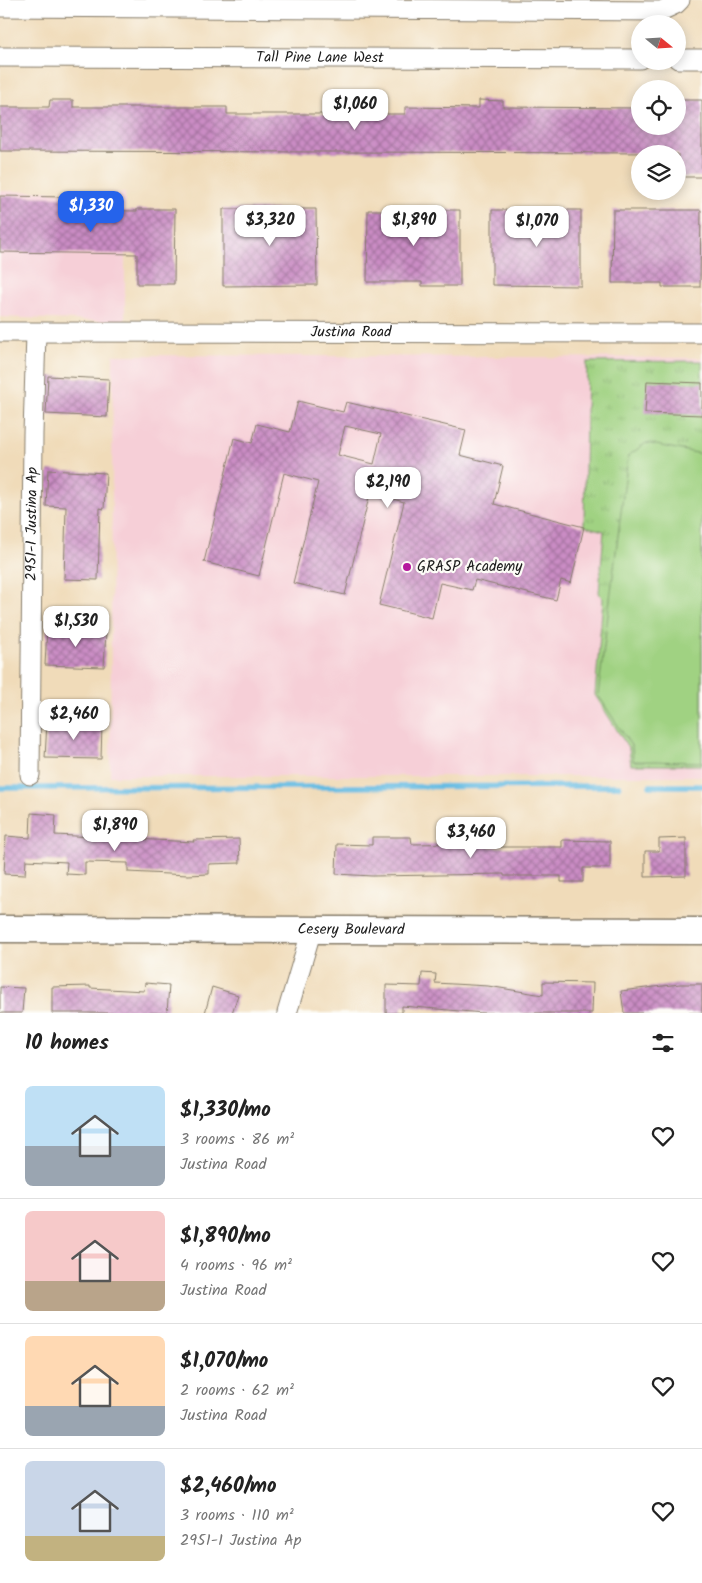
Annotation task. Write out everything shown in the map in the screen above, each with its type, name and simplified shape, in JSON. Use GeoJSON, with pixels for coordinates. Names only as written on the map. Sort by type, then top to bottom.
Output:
{"type":"FeatureCollection","features":[{"type":"Feature","properties":{"kind":"main road","name":"Cesery Boulevard"},"geometry":{"type":"LineString","coordinates":[[0,929],[702,931]]}},
{"type":"Feature","properties":{"kind":"street"},"geometry":{"type":"LineString","coordinates":[[0,7],[333,4],[661,11],[680,0]]}},
{"type":"Feature","properties":{"kind":"street","name":"Tall Pine Lane West"},"geometry":{"type":"LineString","coordinates":[[0,56],[631,59]]}},
{"type":"Feature","properties":{"kind":"street"},"geometry":{"type":"LineString","coordinates":[[686,59],[702,59]]}},
{"type":"Feature","properties":{"kind":"street","name":"Justina Road"},"geometry":{"type":"LineString","coordinates":[[0,332],[702,333]]}},
{"type":"Feature","properties":{"kind":"street","name":"2951-1 Justina Ap"},"geometry":{"type":"LineString","coordinates":[[30,776],[33,434],[36,333]]}},
{"type":"Feature","properties":{"kind":"street"},"geometry":{"type":"LineString","coordinates":[[287,1013],[312,929]]}},
{"type":"Feature","properties":{"kind":"shaded area"},"geometry":{"type":"Polygon","coordinates":[[[0,191],[125,193],[125,322],[0,317],[0,191]]]}},
{"type":"Feature","properties":{"kind":"shaded area","name":"GRASP Academy"},"geometry":{"type":"Polygon","coordinates":[[[113,355],[702,358],[702,776],[110,776],[113,355]]]}},
{"type":"Feature","properties":{"kind":"green space"},"geometry":{"type":"Polygon","coordinates":[[[702,361],[702,765],[631,765],[629,749],[595,695],[603,599],[599,593],[604,531],[584,526],[587,362],[702,361]]]}},
{"type":"Feature","properties":{"kind":"green space"},"geometry":{"type":"Polygon","coordinates":[[[646,443],[702,454],[702,762],[633,761],[632,747],[598,695],[628,456],[646,443]]]}},
{"type":"Feature","properties":{"kind":"building"},"geometry":{"type":"Polygon","coordinates":[[[50,100],[73,100],[73,107],[227,107],[227,114],[405,114],[405,107],[479,108],[479,100],[503,101],[503,107],[631,108],[631,135],[686,135],[686,100],[702,100],[702,177],[686,177],[686,145],[631,145],[631,153],[0,151],[0,107],[49,107],[50,100]]]}},
{"type":"Feature","properties":{"kind":"building"},"geometry":{"type":"Polygon","coordinates":[[[0,196],[69,197],[69,210],[137,211],[137,209],[175,209],[174,284],[137,284],[137,254],[0,252],[0,196]]]}},
{"type":"Feature","properties":{"kind":"building"},"geometry":{"type":"Polygon","coordinates":[[[223,209],[316,209],[317,285],[223,286],[223,209]]]}},
{"type":"Feature","properties":{"kind":"building"},"geometry":{"type":"Polygon","coordinates":[[[368,210],[460,210],[460,286],[422,286],[422,282],[367,282],[368,210]]]}},
{"type":"Feature","properties":{"kind":"building"},"geometry":{"type":"Polygon","coordinates":[[[492,210],[581,210],[581,286],[492,285],[492,210]]]}},
{"type":"Feature","properties":{"kind":"building"},"geometry":{"type":"Polygon","coordinates":[[[613,210],[701,210],[700,287],[662,287],[662,283],[612,283],[613,210]]]}},
{"type":"Feature","properties":{"kind":"building"},"geometry":{"type":"Polygon","coordinates":[[[48,376],[109,379],[107,417],[46,414],[48,376]]]}},
{"type":"Feature","properties":{"kind":"building"},"geometry":{"type":"Polygon","coordinates":[[[647,381],[702,383],[702,415],[645,413],[647,381]]]}},
{"type":"Feature","properties":{"kind":"building"},"geometry":{"type":"Polygon","coordinates":[[[298,401],[343,412],[346,402],[466,430],[460,455],[503,466],[494,504],[584,527],[571,583],[561,580],[556,600],[475,580],[472,590],[440,583],[432,618],[379,605],[404,502],[370,493],[345,595],[293,583],[318,482],[284,473],[259,576],[204,562],[234,438],[252,443],[257,424],[290,432],[298,401]],[[345,426],[338,455],[374,464],[381,434],[345,426]]]}},
{"type":"Feature","properties":{"kind":"building"},"geometry":{"type":"Polygon","coordinates":[[[48,470],[106,473],[104,509],[100,508],[98,580],[64,579],[66,507],[46,506],[48,470]]]}},
{"type":"Feature","properties":{"kind":"building"},"geometry":{"type":"Polygon","coordinates":[[[47,629],[106,631],[104,667],[45,665],[47,629]]]}},
{"type":"Feature","properties":{"kind":"building"},"geometry":{"type":"Polygon","coordinates":[[[47,722],[102,724],[101,759],[45,758],[47,722]]]}},
{"type":"Feature","properties":{"kind":"building"},"geometry":{"type":"Polygon","coordinates":[[[31,813],[56,815],[55,835],[194,842],[193,840],[239,839],[240,863],[209,864],[209,874],[188,875],[128,872],[128,863],[85,862],[85,875],[66,874],[67,862],[26,860],[25,875],[4,874],[6,836],[30,838],[31,813]]]}},
{"type":"Feature","properties":{"kind":"building"},"geometry":{"type":"Polygon","coordinates":[[[372,837],[411,837],[412,844],[484,843],[484,847],[562,847],[562,840],[610,841],[610,868],[583,868],[583,882],[561,882],[561,876],[504,876],[504,874],[372,876],[336,874],[337,844],[372,845],[372,837]]]}},
{"type":"Feature","properties":{"kind":"building"},"geometry":{"type":"Polygon","coordinates":[[[686,838],[686,876],[645,877],[645,851],[659,851],[659,839],[686,838]]]}},
{"type":"Feature","properties":{"kind":"building"},"geometry":{"type":"Polygon","coordinates":[[[422,973],[436,974],[435,983],[488,986],[543,995],[543,982],[593,983],[592,1013],[483,1013],[402,1006],[402,1013],[386,1013],[386,985],[421,986],[422,973]]]}},
{"type":"Feature","properties":{"kind":"building"},"geometry":{"type":"Polygon","coordinates":[[[145,983],[169,985],[167,1013],[52,1013],[52,987],[90,986],[90,988],[144,991],[145,983]]]}},
{"type":"Feature","properties":{"kind":"building"},"geometry":{"type":"Polygon","coordinates":[[[680,984],[702,984],[702,1013],[624,1013],[621,991],[680,984]]]}},
{"type":"Feature","properties":{"kind":"building"},"geometry":{"type":"Polygon","coordinates":[[[0,987],[24,988],[22,1013],[0,1013],[0,987]]]}},
{"type":"Feature","properties":{"kind":"building"},"geometry":{"type":"Polygon","coordinates":[[[212,987],[238,995],[232,1013],[205,1013],[212,987]]]}},
{"type":"Feature","properties":{"kind":"waterway"},"geometry":{"type":"LineString","coordinates":[[0,788],[619,786]]}},
{"type":"Feature","properties":{"kind":"waterway"},"geometry":{"type":"LineString","coordinates":[[650,786],[702,786]]}},
{"type":"Feature","properties":{"kind":"place","name":"GRASP Academy"},"geometry":{"type":"Point","coordinates":[407,567]}}]}
